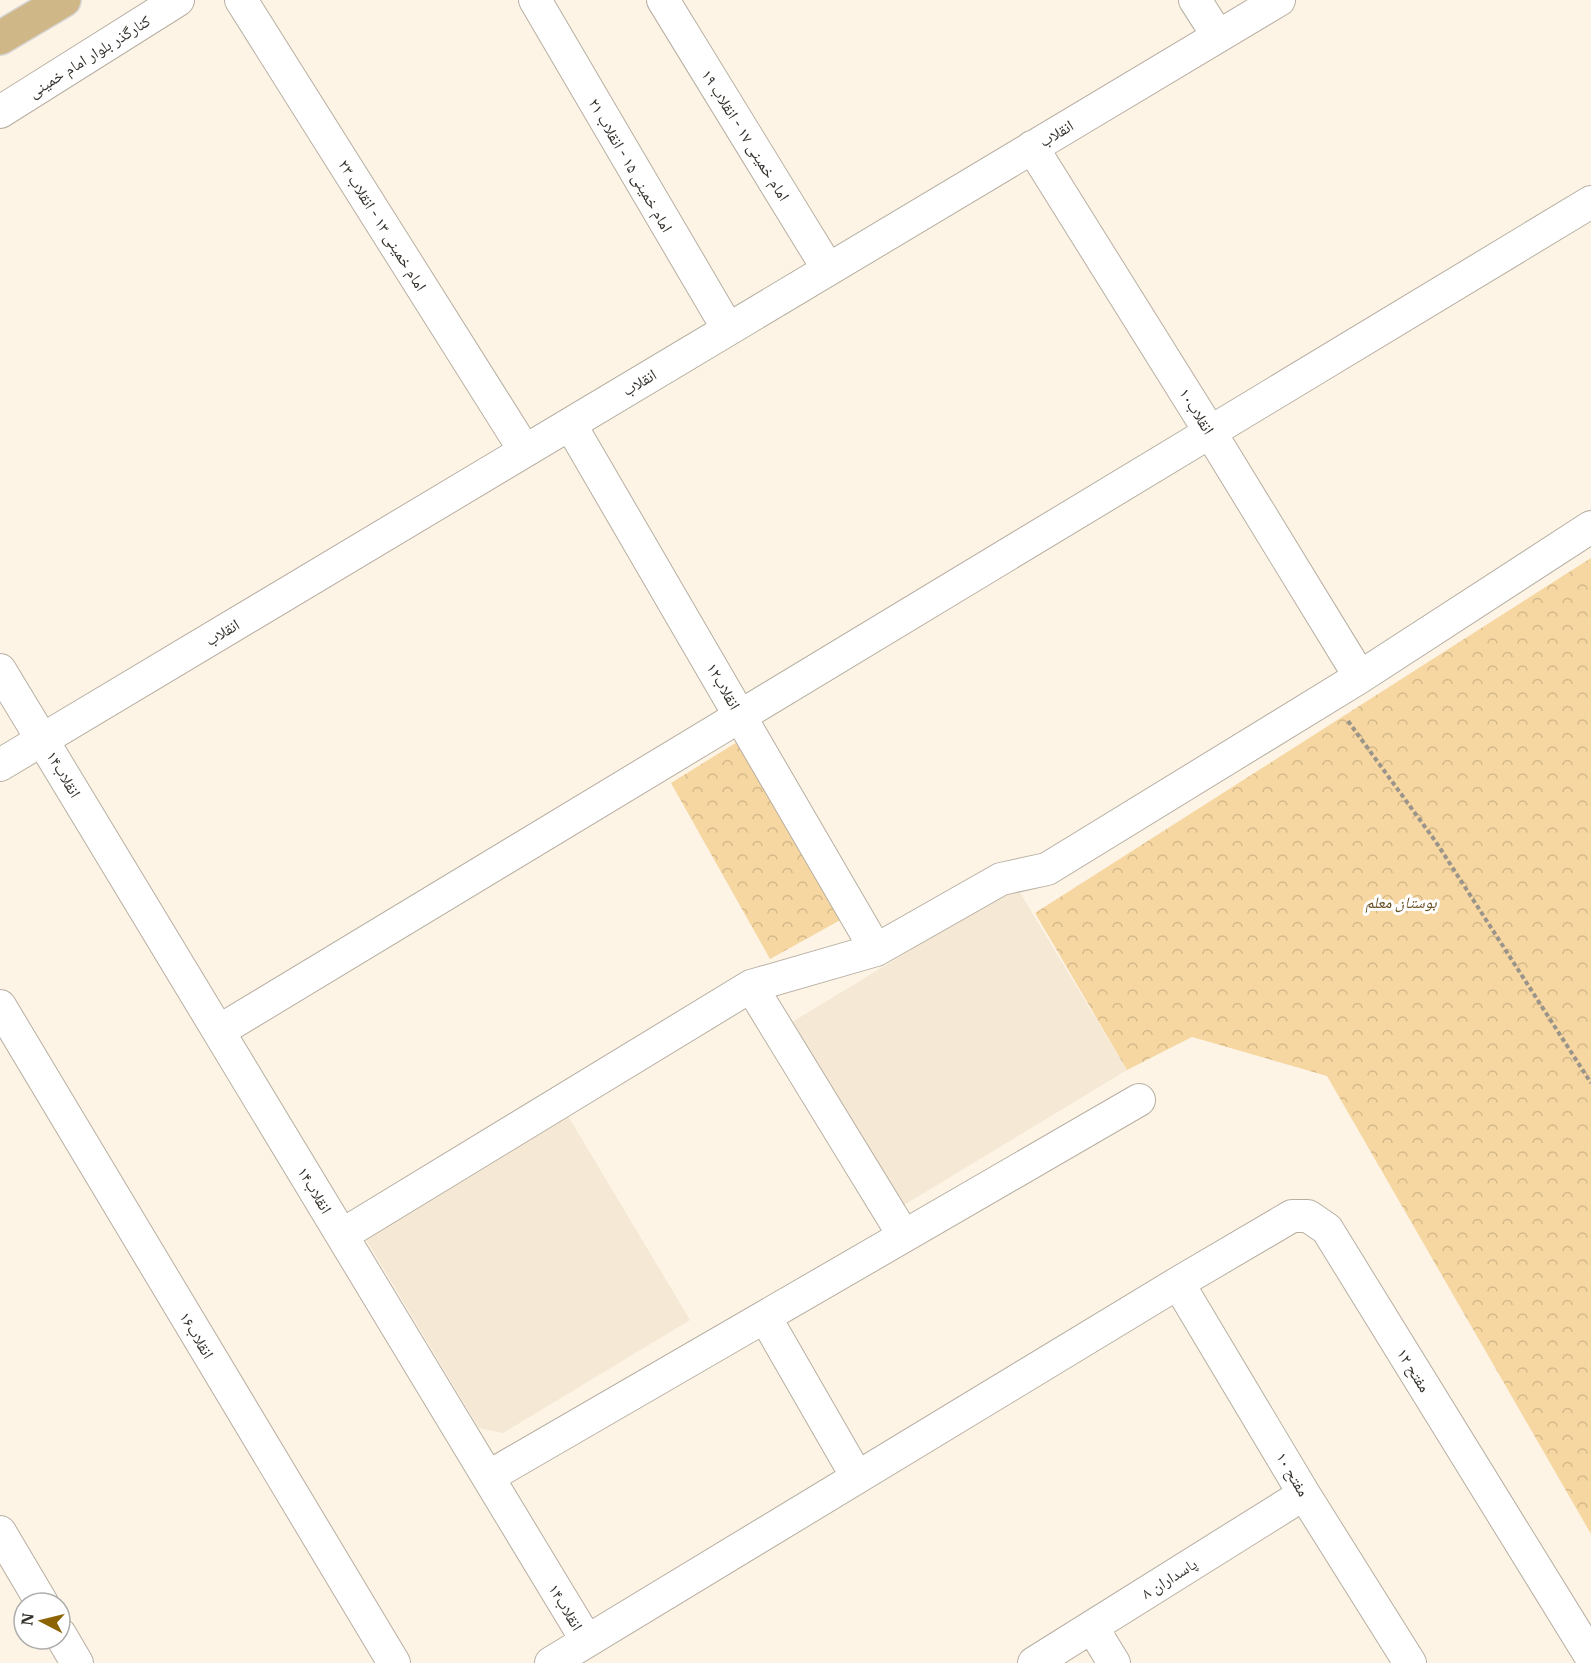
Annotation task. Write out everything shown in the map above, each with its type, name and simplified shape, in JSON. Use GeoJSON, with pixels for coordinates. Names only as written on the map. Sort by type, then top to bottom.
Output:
{"type":"FeatureCollection","features":[{"type":"Feature","properties":{"kind":"main road"},"geometry":{"type":"LineString","coordinates":[[0,38],[64,0]]}},
{"type":"Feature","properties":{"kind":"street","name":"کنارگذر بلوار امام خمینی"},"geometry":{"type":"LineString","coordinates":[[0,111],[178,0]]}},
{"type":"Feature","properties":{"kind":"street","name":"امام خمینی ۱۳ - انقلاب ۲۳"},"geometry":{"type":"LineString","coordinates":[[241,0],[525,451]]}},
{"type":"Feature","properties":{"kind":"street","name":"امام خمینی ۱۵ - انقلاب ۲۱"},"geometry":{"type":"LineString","coordinates":[[535,0],[728,329]]}},
{"type":"Feature","properties":{"kind":"street","name":"امام خمینی ۱۷ - انقلاب ۱۹"},"geometry":{"type":"LineString","coordinates":[[663,0],[828,269]]}},
{"type":"Feature","properties":{"kind":"street"},"geometry":{"type":"LineString","coordinates":[[1195,0],[1218,36]]}},
{"type":"Feature","properties":{"kind":"street","name":"انقلاب"},"geometry":{"type":"LineString","coordinates":[[0,765],[1279,0]]}},
{"type":"Feature","properties":{"kind":"street","name":"انقلاب۱۰"},"geometry":{"type":"LineString","coordinates":[[1032,147],[1360,677]]}},
{"type":"Feature","properties":{"kind":"street"},"geometry":{"type":"LineString","coordinates":[[219,1031],[1591,202]]}},
{"type":"Feature","properties":{"kind":"street","name":"انقلاب۱۲"},"geometry":{"type":"LineString","coordinates":[[570,424],[876,950]]}},
{"type":"Feature","properties":{"kind":"street"},"geometry":{"type":"LineString","coordinates":[[342,1235],[751,986],[876,950],[1001,879],[1047,869],[1330,696],[1591,527]]}},
{"type":"Feature","properties":{"kind":"street","name":"انقلاب۱۴"},"geometry":{"type":"LineString","coordinates":[[0,670],[587,1641]]}},
{"type":"Feature","properties":{"kind":"street"},"geometry":{"type":"LineString","coordinates":[[751,986],[904,1236]]}},
{"type":"Feature","properties":{"kind":"street","name":"انقلاب۱۶"},"geometry":{"type":"LineString","coordinates":[[0,1006],[394,1663]]}},
{"type":"Feature","properties":{"kind":"street"},"geometry":{"type":"LineString","coordinates":[[488,1477],[1139,1100]]}},
{"type":"Feature","properties":{"kind":"street","name":"مفتح ۱۲"},"geometry":{"type":"LineString","coordinates":[[551,1663],[1292,1216],[1308,1216],[1327,1229],[1591,1657]]}},
{"type":"Feature","properties":{"kind":"street","name":"مفتح ۱۰"},"geometry":{"type":"LineString","coordinates":[[1178,1283],[1304,1494],[1410,1663]]}},
{"type":"Feature","properties":{"kind":"street"},"geometry":{"type":"LineString","coordinates":[[765,1317],[857,1478]]}},
{"type":"Feature","properties":{"kind":"street","name":"پاسداران ۸"},"geometry":{"type":"LineString","coordinates":[[1034,1663],[1304,1494]]}},
{"type":"Feature","properties":{"kind":"street"},"geometry":{"type":"LineString","coordinates":[[0,1532],[35,1591]]}},
{"type":"Feature","properties":{"kind":"street"},"geometry":{"type":"LineString","coordinates":[[1092,1627],[1114,1663]]}},
{"type":"Feature","properties":{"kind":"path"},"geometry":{"type":"LineString","coordinates":[[1330,696],[1436,842],[1591,1083]]}},
{"type":"Feature","properties":{"kind":"shaded area"},"geometry":{"type":"Polygon","coordinates":[[[1016,886],[1127,1070],[899,1208],[789,1024],[1016,886]]]}},
{"type":"Feature","properties":{"kind":"shaded area"},"geometry":{"type":"Polygon","coordinates":[[[568,1116],[690,1320],[503,1433],[479,1428],[365,1238],[568,1116]]]}},
{"type":"Feature","properties":{"kind":"green space","name":"بوستان معلم"},"geometry":{"type":"Polygon","coordinates":[[[1591,558],[1591,1534],[1327,1076],[1192,1037],[1127,1070],[1035,913],[1591,558]]]}},
{"type":"Feature","properties":{"kind":"green space"},"geometry":{"type":"Polygon","coordinates":[[[742,739],[844,918],[770,959],[671,783],[742,739]]]}}]}
